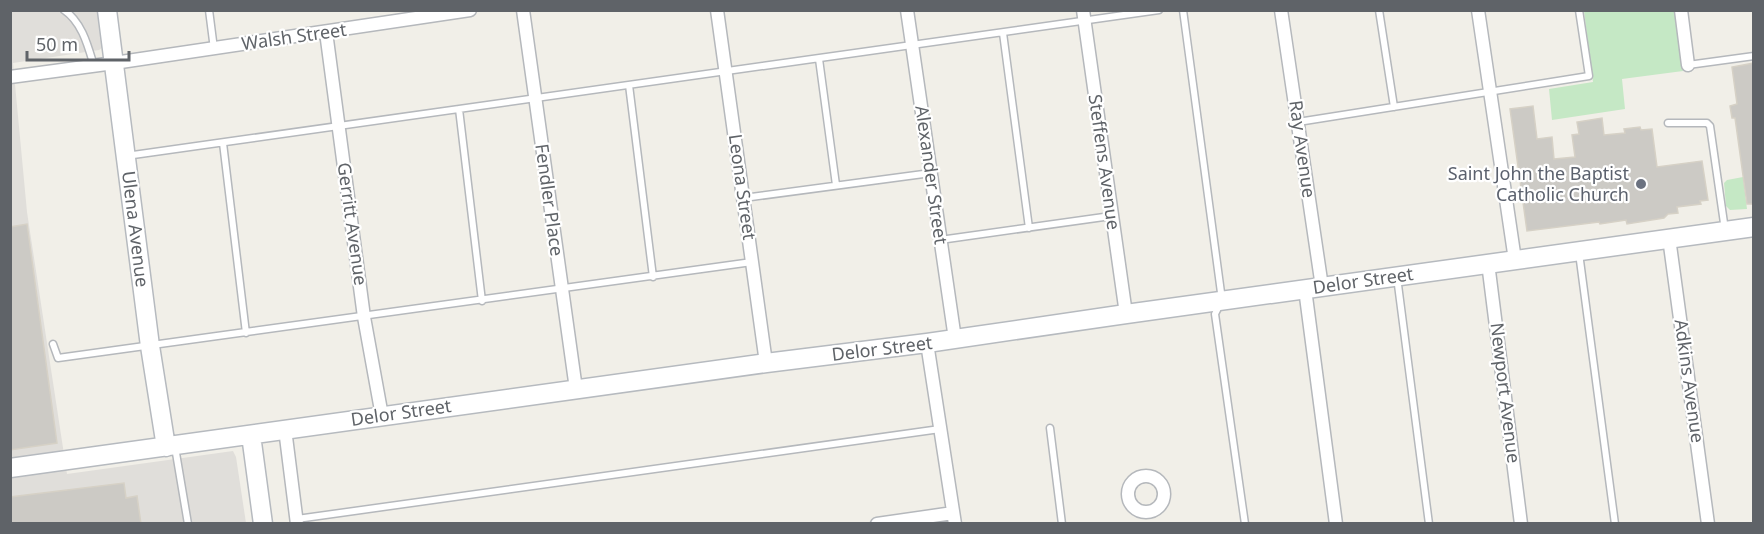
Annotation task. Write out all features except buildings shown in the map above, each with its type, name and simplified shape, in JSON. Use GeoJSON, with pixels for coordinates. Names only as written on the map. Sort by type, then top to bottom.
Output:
{"type":"FeatureCollection","features":[{"type":"Feature","properties":{"kind":"street","name":"Ulena Avenue"},"geometry":{"type":"LineString","coordinates":[[107,10],[150,346],[170,446]]}},
{"type":"Feature","properties":{"kind":"street","name":"Walsh Street"},"geometry":{"type":"LineString","coordinates":[[10,76],[214,49],[470,10]]}},
{"type":"Feature","properties":{"kind":"street","name":"Fendler Place"},"geometry":{"type":"LineString","coordinates":[[523,10],[576,389]]}},
{"type":"Feature","properties":{"kind":"street","name":"Leona Street"},"geometry":{"type":"LineString","coordinates":[[717,10],[766,363]]}},
{"type":"Feature","properties":{"kind":"street","name":"Alexander Street"},"geometry":{"type":"LineString","coordinates":[[907,10],[955,339]]}},
{"type":"Feature","properties":{"kind":"street","name":"Ray Avenue"},"geometry":{"type":"LineString","coordinates":[[1281,10],[1298,122],[1336,524]]}},
{"type":"Feature","properties":{"kind":"street"},"geometry":{"type":"LineString","coordinates":[[1478,10],[1515,260]]}},
{"type":"Feature","properties":{"kind":"street"},"geometry":{"type":"LineString","coordinates":[[1681,10],[1688,65]]}},
{"type":"Feature","properties":{"kind":"street","name":"Steffens Avenue"},"geometry":{"type":"LineString","coordinates":[[1084,16],[1126,314]]}},
{"type":"Feature","properties":{"kind":"street","name":"Gerritt Avenue"},"geometry":{"type":"LineString","coordinates":[[326,32],[364,317],[382,416]]}},
{"type":"Feature","properties":{"kind":"street","name":"Delor Street"},"geometry":{"type":"LineString","coordinates":[[10,468],[1754,227]]}},
{"type":"Feature","properties":{"kind":"street","name":"Adkins Avenue"},"geometry":{"type":"LineString","coordinates":[[1669,238],[1708,524]]}},
{"type":"Feature","properties":{"kind":"street","name":"Newport Avenue"},"geometry":{"type":"LineString","coordinates":[[1488,263],[1521,524]]}},
{"type":"Feature","properties":{"kind":"street"},"geometry":{"type":"LineString","coordinates":[[877,524],[954,518],[927,343]]}},
{"type":"Feature","properties":{"kind":"street"},"geometry":{"type":"LineString","coordinates":[[285,429],[297,521]]}},
{"type":"Feature","properties":{"kind":"street"},"geometry":{"type":"LineString","coordinates":[[251,435],[262,524]]}},
{"type":"Feature","properties":{"kind":"lane"},"geometry":{"type":"LineString","coordinates":[[64,10],[73,16],[85,38],[94,66]]}},
{"type":"Feature","properties":{"kind":"lane"},"geometry":{"type":"LineString","coordinates":[[209,10],[214,49]]}},
{"type":"Feature","properties":{"kind":"lane"},"geometry":{"type":"LineString","coordinates":[[126,156],[1002,33],[1084,16],[1159,10]]}},
{"type":"Feature","properties":{"kind":"lane"},"geometry":{"type":"LineString","coordinates":[[1182,10],[1222,300],[1215,314],[1245,524]]}},
{"type":"Feature","properties":{"kind":"lane"},"geometry":{"type":"LineString","coordinates":[[1379,10],[1394,107]]}},
{"type":"Feature","properties":{"kind":"lane"},"geometry":{"type":"LineString","coordinates":[[1298,122],[1589,76],[1579,10]]}},
{"type":"Feature","properties":{"kind":"lane"},"geometry":{"type":"LineString","coordinates":[[1002,33],[1029,228]]}},
{"type":"Feature","properties":{"kind":"lane"},"geometry":{"type":"LineString","coordinates":[[1688,65],[1754,56]]}},
{"type":"Feature","properties":{"kind":"lane"},"geometry":{"type":"LineString","coordinates":[[819,59],[836,185]]}},
{"type":"Feature","properties":{"kind":"lane"},"geometry":{"type":"LineString","coordinates":[[629,85],[653,277]]}},
{"type":"Feature","properties":{"kind":"lane"},"geometry":{"type":"LineString","coordinates":[[459,109],[482,301]]}},
{"type":"Feature","properties":{"kind":"lane"},"geometry":{"type":"LineString","coordinates":[[1668,123],[1707,123],[1710,126],[1725,231]]}},
{"type":"Feature","properties":{"kind":"lane"},"geometry":{"type":"LineString","coordinates":[[223,143],[246,333]]}},
{"type":"Feature","properties":{"kind":"lane"},"geometry":{"type":"LineString","coordinates":[[744,198],[931,173]]}},
{"type":"Feature","properties":{"kind":"lane"},"geometry":{"type":"LineString","coordinates":[[940,240],[1111,216]]}},
{"type":"Feature","properties":{"kind":"lane"},"geometry":{"type":"LineString","coordinates":[[1579,251],[1615,524]]}},
{"type":"Feature","properties":{"kind":"lane"},"geometry":{"type":"LineString","coordinates":[[53,344],[58,358],[753,262]]}},
{"type":"Feature","properties":{"kind":"lane"},"geometry":{"type":"LineString","coordinates":[[1397,277],[1429,524]]}},
{"type":"Feature","properties":{"kind":"lane"},"geometry":{"type":"LineString","coordinates":[[1050,428],[1062,524]]}},
{"type":"Feature","properties":{"kind":"lane"},"geometry":{"type":"LineString","coordinates":[[297,521],[941,429]]}},
{"type":"Feature","properties":{"kind":"lane"},"geometry":{"type":"LineString","coordinates":[[170,446],[188,524]]}},
{"type":"Feature","properties":{"kind":"shaded area"},"geometry":{"type":"Polygon","coordinates":[[[10,11],[101,11],[103,47],[99,50],[13,63],[27,212],[67,474],[233,451],[236,457],[246,523],[11,523],[10,11]]]}},
{"type":"Feature","properties":{"kind":"green space"},"geometry":{"type":"Polygon","coordinates":[[[1584,11],[1675,11],[1683,71],[1622,79],[1625,109],[1552,120],[1549,89],[1593,82],[1584,11]]]}},
{"type":"Feature","properties":{"kind":"green space"},"geometry":{"type":"Polygon","coordinates":[[[1743,177],[1747,209],[1730,210],[1726,206],[1724,183],[1727,180],[1743,177]]]}},
{"type":"Feature","properties":{"kind":"place","name":"Saint John the Baptist Catholic Church"},"geometry":{"type":"Point","coordinates":[1641,184]}}]}
